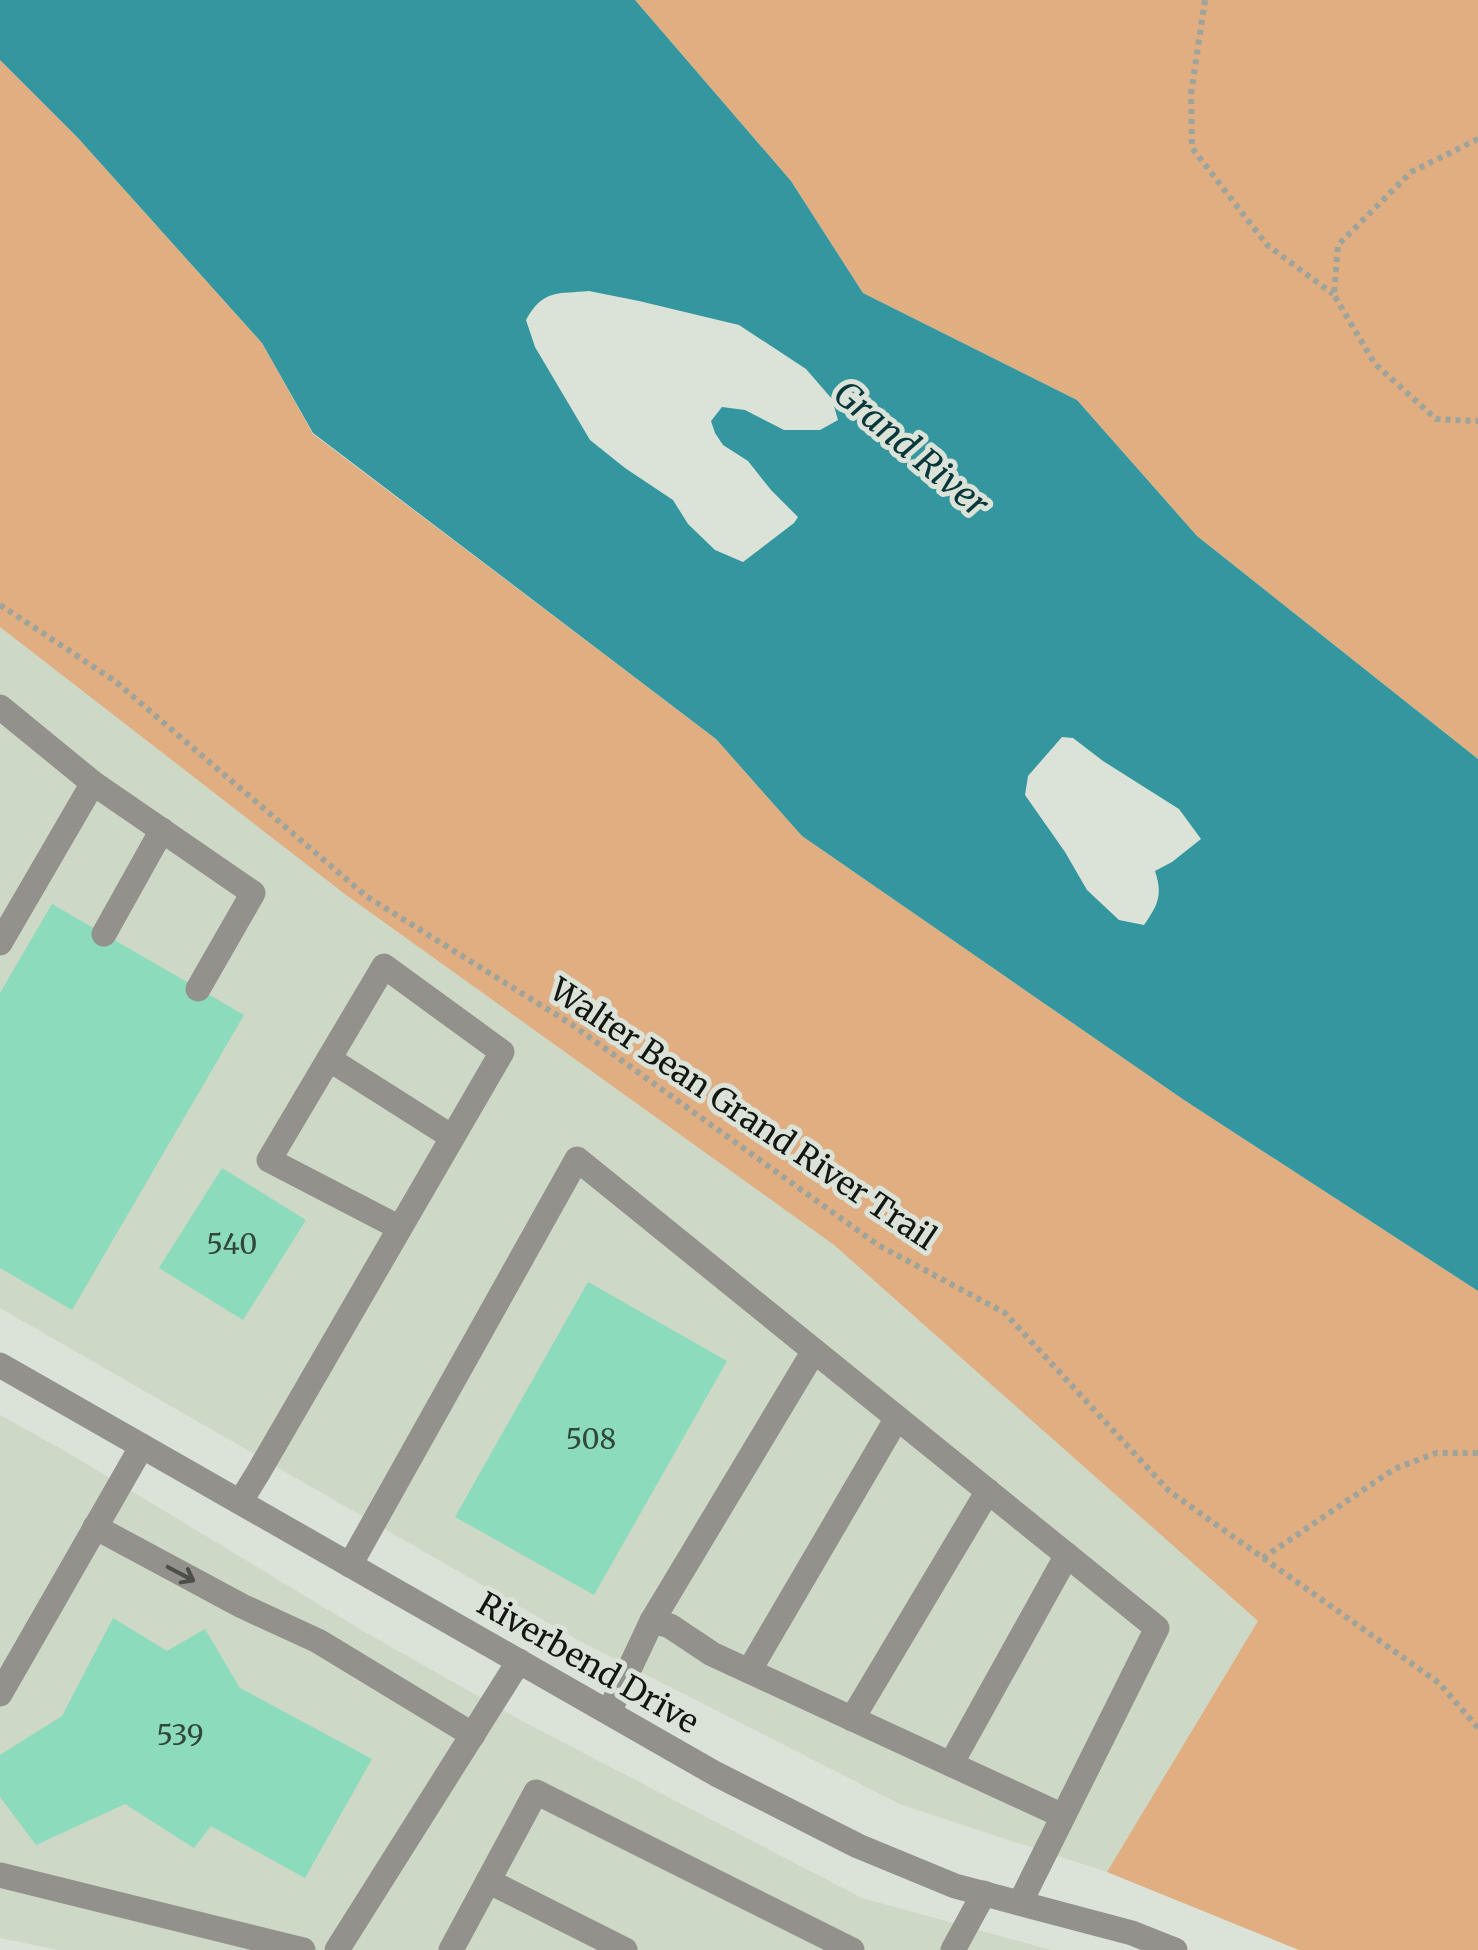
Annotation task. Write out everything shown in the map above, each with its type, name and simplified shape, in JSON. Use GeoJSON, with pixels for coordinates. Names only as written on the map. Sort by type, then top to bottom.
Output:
{"type":"FeatureCollection","features":[{"type":"Feature","properties":{"kind":"street"},"geometry":{"type":"LineString","coordinates":[[0,707],[93,783],[252,893],[198,989]]}},
{"type":"Feature","properties":{"kind":"street"},"geometry":{"type":"LineString","coordinates":[[0,943],[93,783]]}},
{"type":"Feature","properties":{"kind":"street"},"geometry":{"type":"LineString","coordinates":[[104,934],[162,830]]}},
{"type":"Feature","properties":{"kind":"street"},"geometry":{"type":"LineString","coordinates":[[240,1502],[400,1228],[502,1052],[384,966],[269,1160],[400,1228]]}},
{"type":"Feature","properties":{"kind":"street"},"geometry":{"type":"LineString","coordinates":[[329,1059],[452,1138]]}},
{"type":"Feature","properties":{"kind":"street"},"geometry":{"type":"LineString","coordinates":[[350,1565],[578,1159],[1157,1628],[1020,1903]]}},
{"type":"Feature","properties":{"kind":"street"},"geometry":{"type":"LineString","coordinates":[[608,1712],[652,1622],[814,1350]]}},
{"type":"Feature","properties":{"kind":"street","name":"Riverbend Drive"},"geometry":{"type":"LineString","coordinates":[[0,1365],[716,1774],[858,1846],[955,1886],[1132,1933],[1174,1950]]}},
{"type":"Feature","properties":{"kind":"street"},"geometry":{"type":"LineString","coordinates":[[750,1670],[897,1418]]}},
{"type":"Feature","properties":{"kind":"street"},"geometry":{"type":"LineString","coordinates":[[0,1694],[142,1446]]}},
{"type":"Feature","properties":{"kind":"street"},"geometry":{"type":"LineString","coordinates":[[852,1718],[988,1491]]}},
{"type":"Feature","properties":{"kind":"street"},"geometry":{"type":"LineString","coordinates":[[95,1527],[242,1606],[318,1641],[473,1735]]}},
{"type":"Feature","properties":{"kind":"street"},"geometry":{"type":"LineString","coordinates":[[952,1764],[1067,1554]]}},
{"type":"Feature","properties":{"kind":"street"},"geometry":{"type":"LineString","coordinates":[[652,1622],[670,1626],[712,1654],[1063,1816]]}},
{"type":"Feature","properties":{"kind":"street"},"geometry":{"type":"LineString","coordinates":[[337,1950],[520,1662]]}},
{"type":"Feature","properties":{"kind":"street"},"geometry":{"type":"LineString","coordinates":[[451,1950],[536,1792],[852,1950]]}},
{"type":"Feature","properties":{"kind":"street"},"geometry":{"type":"LineString","coordinates":[[0,1875],[304,1950]]}},
{"type":"Feature","properties":{"kind":"street"},"geometry":{"type":"LineString","coordinates":[[488,1881],[625,1950]]}},
{"type":"Feature","properties":{"kind":"street"},"geometry":{"type":"LineString","coordinates":[[954,1950],[984,1893]]}},
{"type":"Feature","properties":{"kind":"path"},"geometry":{"type":"LineString","coordinates":[[1205,0],[1191,94],[1192,148],[1267,245],[1334,294],[1376,364],[1436,419],[1478,421]]}},
{"type":"Feature","properties":{"kind":"path"},"geometry":{"type":"LineString","coordinates":[[1334,294],[1338,244],[1412,172],[1478,139]]}},
{"type":"Feature","properties":{"kind":"path","name":"Walter Bean Grand River Trail"},"geometry":{"type":"LineString","coordinates":[[0,605],[115,681],[366,896],[571,1024],[878,1245],[1005,1313],[1169,1491],[1439,1683],[1478,1728]]}},
{"type":"Feature","properties":{"kind":"path"},"geometry":{"type":"LineString","coordinates":[[1263,1558],[1394,1469],[1436,1453],[1478,1453]]}},
{"type":"Feature","properties":{"kind":"shaded area"},"geometry":{"type":"Polygon","coordinates":[[[635,0],[1478,0],[1478,759],[1197,536],[1077,400],[863,293],[791,181],[635,0]]]}},
{"type":"Feature","properties":{"kind":"shaded area"},"geometry":{"type":"Polygon","coordinates":[[[0,60],[78,138],[262,343],[313,434],[716,739],[802,836],[1184,1100],[1478,1291],[1478,1950],[1299,1950],[1107,1872],[1258,1621],[834,1245],[346,895],[0,627],[0,60]]]}},
{"type":"Feature","properties":{"kind":"shaded area"},"geometry":{"type":"Polygon","coordinates":[[[0,627],[346,895],[834,1245],[1259,1622],[1107,1872],[902,1805],[578,1640],[0,1308],[0,627]]]}},
{"type":"Feature","properties":{"kind":"shaded area"},"geometry":{"type":"Polygon","coordinates":[[[0,1415],[524,1722],[862,1898],[1051,1950],[58,1950],[0,1938],[0,1415]]]}},
{"type":"Feature","properties":{"kind":"water","name":"Grand River"},"geometry":{"type":"Polygon","coordinates":[[[0,0],[635,0],[791,181],[863,293],[1077,400],[1197,536],[1478,759],[1478,1291],[1184,1100],[802,836],[716,739],[313,433],[262,343],[78,138],[0,60],[0,0]],[[589,291],[552,295],[532,310],[526,320],[535,347],[590,440],[673,500],[688,524],[715,550],[743,562],[798,517],[748,461],[723,445],[711,421],[722,407],[745,410],[784,430],[820,430],[838,420],[832,399],[806,369],[739,325],[589,291]],[[1062,737],[1028,776],[1025,795],[1087,890],[1119,920],[1144,925],[1158,900],[1155,871],[1201,839],[1179,809],[1073,738],[1062,737]]]}},
{"type":"Feature","properties":{"kind":"building"},"geometry":{"type":"Polygon","coordinates":[[[52,904],[244,1015],[72,1310],[0,1268],[0,993],[52,904]]]}},
{"type":"Feature","properties":{"kind":"building"},"geometry":{"type":"Polygon","coordinates":[[[222,1168],[306,1220],[243,1320],[159,1268],[222,1168]]]}},
{"type":"Feature","properties":{"kind":"building"},"geometry":{"type":"Polygon","coordinates":[[[588,1282],[727,1361],[594,1595],[455,1517],[588,1282]]]}},
{"type":"Feature","properties":{"kind":"building"},"geometry":{"type":"Polygon","coordinates":[[[113,1618],[167,1651],[205,1629],[240,1688],[372,1759],[305,1878],[211,1826],[194,1848],[125,1804],[36,1845],[0,1797],[0,1755],[62,1716],[113,1618]]]}}]}
